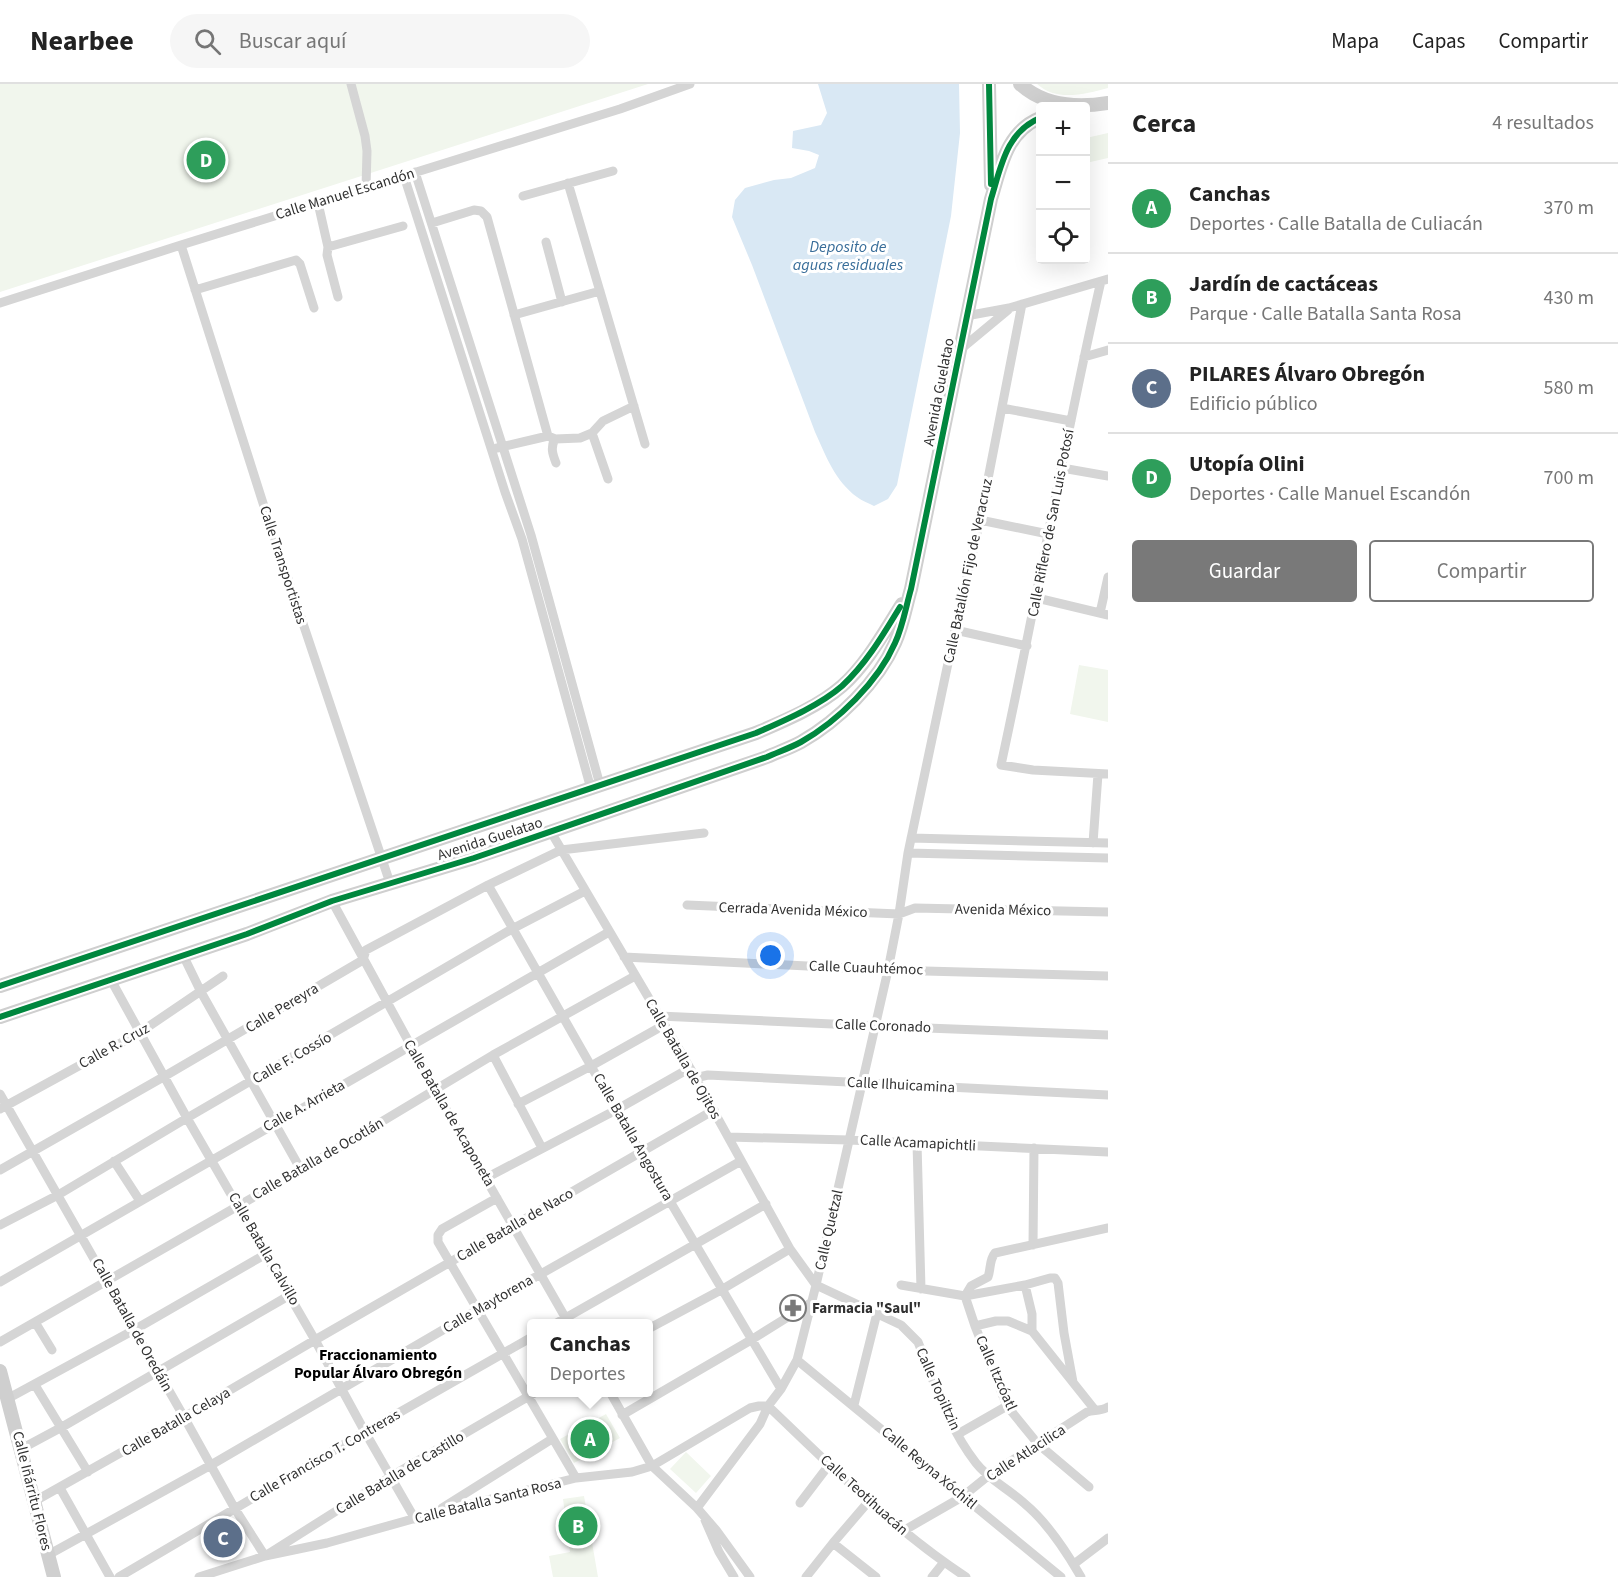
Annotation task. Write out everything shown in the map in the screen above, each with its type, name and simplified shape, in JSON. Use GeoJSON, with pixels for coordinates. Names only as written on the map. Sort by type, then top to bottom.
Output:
{"type":"FeatureCollection","features":[{"type":"Feature","properties":{"kind":"main road","name":"Avenida Guelatao"},"geometry":{"type":"LineString","coordinates":[[989,84],[991,199]]}},
{"type":"Feature","properties":{"kind":"main road"},"geometry":{"type":"LineString","coordinates":[[1020,84],[1035,95],[1055,103],[1096,106]]}},
{"type":"Feature","properties":{"kind":"main road","name":"Avenida Guelatao"},"geometry":{"type":"LineString","coordinates":[[0,1017],[247,934],[332,901],[474,858],[766,757],[799,742],[826,726],[855,700],[878,672],[896,642],[911,589],[991,199],[1005,157],[1014,139],[1025,126],[1036,120]]}},
{"type":"Feature","properties":{"kind":"main road","name":"Avenida Guelatao"},"geometry":{"type":"LineString","coordinates":[[0,986],[756,733],[790,718],[841,687],[875,647],[911,589]]}},
{"type":"Feature","properties":{"kind":"main road","name":"Calle Iñárritu Flores"},"geometry":{"type":"LineString","coordinates":[[0,1371],[54,1577]]}},
{"type":"Feature","properties":{"kind":"street"},"geometry":{"type":"LineString","coordinates":[[351,84],[365,136],[366,188]]}},
{"type":"Feature","properties":{"kind":"street","name":"Calle Manuel Escandón"},"geometry":{"type":"LineString","coordinates":[[0,303],[620,109],[690,84]]}},
{"type":"Feature","properties":{"kind":"street"},"geometry":{"type":"LineString","coordinates":[[523,196],[613,171]]}},
{"type":"Feature","properties":{"kind":"street"},"geometry":{"type":"LineString","coordinates":[[415,172],[516,488],[526,537],[596,787]]}},
{"type":"Feature","properties":{"kind":"street"},"geometry":{"type":"LineString","coordinates":[[404,176],[505,492],[526,537]]}},
{"type":"Feature","properties":{"kind":"street"},"geometry":{"type":"LineString","coordinates":[[568,183],[645,444]]}},
{"type":"Feature","properties":{"kind":"street"},"geometry":{"type":"LineString","coordinates":[[318,203],[328,246],[327,255],[338,297]]}},
{"type":"Feature","properties":{"kind":"street"},"geometry":{"type":"LineString","coordinates":[[432,223],[474,210],[481,211],[487,217],[551,438],[552,453],[556,463]]}},
{"type":"Feature","properties":{"kind":"street"},"geometry":{"type":"LineString","coordinates":[[328,246],[403,226]]}},
{"type":"Feature","properties":{"kind":"street"},"geometry":{"type":"LineString","coordinates":[[546,242],[562,302]]}},
{"type":"Feature","properties":{"kind":"street","name":"Calle Transportistas"},"geometry":{"type":"LineString","coordinates":[[181,245],[272,534],[390,883]]}},
{"type":"Feature","properties":{"kind":"street"},"geometry":{"type":"LineString","coordinates":[[195,290],[296,260],[300,264],[314,308]]}},
{"type":"Feature","properties":{"kind":"street"},"geometry":{"type":"LineString","coordinates":[[966,316],[1009,308],[1104,280]]}},
{"type":"Feature","properties":{"kind":"street","name":"Calle Riflero de San Luis Potosí"},"geometry":{"type":"LineString","coordinates":[[1103,774],[1033,770],[1001,765],[1037,598],[1084,357],[1104,280]]}},
{"type":"Feature","properties":{"kind":"street"},"geometry":{"type":"LineString","coordinates":[[514,315],[600,291]]}},
{"type":"Feature","properties":{"kind":"street","name":"Calle Batallón Fijo de Veracruz"},"geometry":{"type":"LineString","coordinates":[[911,838],[954,630],[980,519],[1022,304]]}},
{"type":"Feature","properties":{"kind":"street"},"geometry":{"type":"LineString","coordinates":[[960,350],[1009,308]]}},
{"type":"Feature","properties":{"kind":"street"},"geometry":{"type":"LineString","coordinates":[[451,323],[461,320]]}},
{"type":"Feature","properties":{"kind":"street"},"geometry":{"type":"LineString","coordinates":[[1084,357],[1108,350]]}},
{"type":"Feature","properties":{"kind":"street"},"geometry":{"type":"LineString","coordinates":[[492,449],[551,438],[580,438],[592,433],[603,421],[634,406]]}},
{"type":"Feature","properties":{"kind":"street"},"geometry":{"type":"LineString","coordinates":[[1002,408],[1071,421]]}},
{"type":"Feature","properties":{"kind":"street"},"geometry":{"type":"LineString","coordinates":[[592,433],[608,479]]}},
{"type":"Feature","properties":{"kind":"street"},"geometry":{"type":"LineString","coordinates":[[1062,468],[1108,476]]}},
{"type":"Feature","properties":{"kind":"street"},"geometry":{"type":"LineString","coordinates":[[505,492],[516,488]]}},
{"type":"Feature","properties":{"kind":"street"},"geometry":{"type":"LineString","coordinates":[[980,519],[1048,534]]}},
{"type":"Feature","properties":{"kind":"street"},"geometry":{"type":"LineString","coordinates":[[1037,598],[1104,614],[1108,577]]}},
{"type":"Feature","properties":{"kind":"street"},"geometry":{"type":"LineString","coordinates":[[954,630],[1027,646]]}},
{"type":"Feature","properties":{"kind":"street"},"geometry":{"type":"LineString","coordinates":[[1093,843],[1103,774]]}},
{"type":"Feature","properties":{"kind":"street","name":"Calle Batalla de Ojitos"},"geometry":{"type":"LineString","coordinates":[[551,832],[690,1068],[790,1249],[816,1285]]}},
{"type":"Feature","properties":{"kind":"street","name":"Calle Pereyra"},"geometry":{"type":"LineString","coordinates":[[0,1170],[363,960],[366,950],[488,885],[561,850],[704,833]]}},
{"type":"Feature","properties":{"kind":"street"},"geometry":{"type":"LineString","coordinates":[[911,838],[1108,843]]}},
{"type":"Feature","properties":{"kind":"street","name":"Calle Quetzal"},"geometry":{"type":"LineString","coordinates":[[700,1512],[760,1424],[768,1406],[781,1389],[797,1360],[888,970],[911,838]]}},
{"type":"Feature","properties":{"kind":"street"},"geometry":{"type":"LineString","coordinates":[[984,855],[986,840]]}},
{"type":"Feature","properties":{"kind":"street"},"geometry":{"type":"LineString","coordinates":[[908,853],[1108,858]]}},
{"type":"Feature","properties":{"kind":"street","name":"Calle Batalla Angostura"},"geometry":{"type":"LineString","coordinates":[[488,885],[616,1110],[781,1389]]}},
{"type":"Feature","properties":{"kind":"street","name":"Calle F. Cossío"},"geometry":{"type":"LineString","coordinates":[[0,1226],[58,1195],[512,930],[585,891]]}},
{"type":"Feature","properties":{"kind":"street","name":"Calle Batalla de Acaponeta"},"geometry":{"type":"LineString","coordinates":[[332,901],[435,1090],[567,1319]]}},
{"type":"Feature","properties":{"kind":"street","name":"Cerrada Avenida México"},"geometry":{"type":"LineString","coordinates":[[687,905],[899,914]]}},
{"type":"Feature","properties":{"kind":"street","name":"Avenida México"},"geometry":{"type":"LineString","coordinates":[[899,914],[915,908],[1108,912]]}},
{"type":"Feature","properties":{"kind":"street","name":"Calle A. Arrieta"},"geometry":{"type":"LineString","coordinates":[[0,1282],[609,932]]}},
{"type":"Feature","properties":{"kind":"street"},"geometry":{"type":"LineString","coordinates":[[183,955],[201,992],[301,1170]]}},
{"type":"Feature","properties":{"kind":"street","name":"Calle Cuauhtémoc"},"geometry":{"type":"LineString","coordinates":[[624,957],[888,970],[1108,976]]}},
{"type":"Feature","properties":{"kind":"street","name":"Calle Batalla de Ocotlán"},"geometry":{"type":"LineString","coordinates":[[0,1342],[635,975]]}},
{"type":"Feature","properties":{"kind":"street","name":"Calle R. Cruz"},"geometry":{"type":"LineString","coordinates":[[3,1107],[139,1033],[223,976]]}},
{"type":"Feature","properties":{"kind":"street","name":"Calle Batalla Calvillo"},"geometry":{"type":"LineString","coordinates":[[111,980],[415,1519]]}},
{"type":"Feature","properties":{"kind":"street","name":"Calle Coronado"},"geometry":{"type":"LineString","coordinates":[[659,1016],[1108,1035]]}},
{"type":"Feature","properties":{"kind":"street"},"geometry":{"type":"LineString","coordinates":[[518,1104],[664,1025]]}},
{"type":"Feature","properties":{"kind":"street"},"geometry":{"type":"LineString","coordinates":[[493,1055],[542,1148]]}},
{"type":"Feature","properties":{"kind":"street"},"geometry":{"type":"LineString","coordinates":[[486,1178],[616,1110],[690,1068]]}},
{"type":"Feature","properties":{"kind":"street","name":"Calle Ilhuicamina"},"geometry":{"type":"LineString","coordinates":[[694,1078],[708,1075],[1108,1095]]}},
{"type":"Feature","properties":{"kind":"street","name":"Calle Batalla de Oredáin"},"geometry":{"type":"LineString","coordinates":[[0,1094],[3,1107],[33,1152],[235,1509],[265,1556]]}},
{"type":"Feature","properties":{"kind":"street","name":"Calle Batalla de Naco"},"geometry":{"type":"LineString","coordinates":[[315,1340],[714,1110]]}},
{"type":"Feature","properties":{"kind":"street","name":"Calle Acamapichtli"},"geometry":{"type":"LineString","coordinates":[[728,1137],[1108,1152]]}},
{"type":"Feature","properties":{"kind":"street"},"geometry":{"type":"LineString","coordinates":[[917,1143],[921,1289]]}},
{"type":"Feature","properties":{"kind":"street"},"geometry":{"type":"LineString","coordinates":[[1033,1245],[1034,1148]]}},
{"type":"Feature","properties":{"kind":"street"},"geometry":{"type":"LineString","coordinates":[[114,1161],[140,1202]]}},
{"type":"Feature","properties":{"kind":"street","name":"Calle Maytorena"},"geometry":{"type":"LineString","coordinates":[[48,1555],[211,1465],[477,1310],[741,1161]]}},
{"type":"Feature","properties":{"kind":"street"},"geometry":{"type":"LineString","coordinates":[[497,1198],[442,1229],[438,1235],[438,1242],[502,1353],[527,1388]]}},
{"type":"Feature","properties":{"kind":"street"},"geometry":{"type":"LineString","coordinates":[[571,1319],[766,1204]]}},
{"type":"Feature","properties":{"kind":"street"},"geometry":{"type":"LineString","coordinates":[[965,1296],[971,1286],[988,1277],[994,1248],[1033,1245],[1108,1227]]}},
{"type":"Feature","properties":{"kind":"street"},"geometry":{"type":"LineString","coordinates":[[653,1326],[790,1249]]}},
{"type":"Feature","properties":{"kind":"street"},"geometry":{"type":"LineString","coordinates":[[8,1400],[266,1254]]}},
{"type":"Feature","properties":{"kind":"street"},"geometry":{"type":"LineString","coordinates":[[902,1286],[965,1296],[1025,1285],[1053,1277],[1057,1281],[1073,1382]]}},
{"type":"Feature","properties":{"kind":"street","name":"Calle Topiltzin"},"geometry":{"type":"LineString","coordinates":[[816,1285],[901,1325],[918,1342],[947,1414],[977,1464],[988,1476],[1026,1504],[1043,1522],[1081,1577]]}},
{"type":"Feature","properties":{"kind":"street"},"geometry":{"type":"LineString","coordinates":[[1025,1285],[1032,1314],[1032,1331]]}},
{"type":"Feature","properties":{"kind":"street"},"geometry":{"type":"LineString","coordinates":[[21,1449],[290,1295]]}},
{"type":"Feature","properties":{"kind":"street","name":"Calle Itzcóatl"},"geometry":{"type":"LineString","coordinates":[[965,1296],[1007,1406],[1038,1444],[1089,1487]]}},
{"type":"Feature","properties":{"kind":"street"},"geometry":{"type":"LineString","coordinates":[[653,1396],[812,1302]]}},
{"type":"Feature","properties":{"kind":"street"},"geometry":{"type":"LineString","coordinates":[[854,1405],[877,1313]]}},
{"type":"Feature","properties":{"kind":"street"},"geometry":{"type":"LineString","coordinates":[[975,1326],[1008,1321],[1032,1331],[1100,1411]]}},
{"type":"Feature","properties":{"kind":"street"},"geometry":{"type":"LineString","coordinates":[[35,1322],[52,1350]]}},
{"type":"Feature","properties":{"kind":"street","name":"Calle Francisco T. Contreras"},"geometry":{"type":"LineString","coordinates":[[119,1577],[527,1339]]}},
{"type":"Feature","properties":{"kind":"street","name":"Calle Batalla Celaya"},"geometry":{"type":"LineString","coordinates":[[35,1501],[315,1340]]}},
{"type":"Feature","properties":{"kind":"street","name":"Calle Reyna Xóchitl"},"geometry":{"type":"LineString","coordinates":[[797,1360],[1061,1577]]}},
{"type":"Feature","properties":{"kind":"street"},"geometry":{"type":"LineString","coordinates":[[35,1385],[88,1472]]}},
{"type":"Feature","properties":{"kind":"street","name":"Calle Batalla de Castillo"},"geometry":{"type":"LineString","coordinates":[[265,1556],[390,1477],[529,1397]]}},
{"type":"Feature","properties":{"kind":"street"},"geometry":{"type":"LineString","coordinates":[[533,1397],[552,1439],[576,1478]]}},
{"type":"Feature","properties":{"kind":"street"},"geometry":{"type":"LineString","coordinates":[[613,1397],[652,1466],[716,1530],[750,1577]]}},
{"type":"Feature","properties":{"kind":"street"},"geometry":{"type":"LineString","coordinates":[[622,1414],[652,1397]]}},
{"type":"Feature","properties":{"kind":"street","name":"Calle Teotihuacán"},"geometry":{"type":"LineString","coordinates":[[768,1406],[903,1532],[966,1577]]}},
{"type":"Feature","properties":{"kind":"street","name":"Calle Batalla Santa Rosa"},"geometry":{"type":"LineString","coordinates":[[199,1577],[265,1556],[327,1543],[434,1513],[576,1478],[632,1472],[652,1466],[750,1408],[768,1406]]}},
{"type":"Feature","properties":{"kind":"street"},"geometry":{"type":"LineString","coordinates":[[958,1434],[1007,1406]]}},
{"type":"Feature","properties":{"kind":"street","name":"Calle Atlacilica"},"geometry":{"type":"LineString","coordinates":[[903,1532],[962,1497],[988,1476],[1038,1444],[1100,1411]]}},
{"type":"Feature","properties":{"kind":"street"},"geometry":{"type":"LineString","coordinates":[[434,1513],[552,1439]]}},
{"type":"Feature","properties":{"kind":"street"},"geometry":{"type":"LineString","coordinates":[[800,1503],[830,1465]]}},
{"type":"Feature","properties":{"kind":"street"},"geometry":{"type":"LineString","coordinates":[[60,1488],[110,1577]]}},
{"type":"Feature","properties":{"kind":"street"},"geometry":{"type":"LineString","coordinates":[[806,1577],[869,1501]]}},
{"type":"Feature","properties":{"kind":"street"},"geometry":{"type":"LineString","coordinates":[[700,1512],[734,1577]]}},
{"type":"Feature","properties":{"kind":"street"},"geometry":{"type":"LineString","coordinates":[[1074,1564],[1108,1538]]}},
{"type":"Feature","properties":{"kind":"street"},"geometry":{"type":"LineString","coordinates":[[833,1543],[876,1577]]}},
{"type":"Feature","properties":{"kind":"street"},"geometry":{"type":"LineString","coordinates":[[932,1577],[944,1562]]}},
{"type":"Feature","properties":{"kind":"shaded area"},"geometry":{"type":"Polygon","coordinates":[[[0,84],[648,84],[0,292],[0,84]]]}},
{"type":"Feature","properties":{"kind":"shaded area"},"geometry":{"type":"Polygon","coordinates":[[[1037,84],[1108,84],[1108,88],[1081,94],[1062,95],[1045,90],[1037,84]]]}},
{"type":"Feature","properties":{"kind":"shaded area"},"geometry":{"type":"Polygon","coordinates":[[[1108,133],[1108,158],[1090,162],[1090,137],[1108,133]]]}},
{"type":"Feature","properties":{"kind":"shaded area"},"geometry":{"type":"Polygon","coordinates":[[[1079,665],[1108,670],[1108,722],[1070,714],[1079,665]]]}},
{"type":"Feature","properties":{"kind":"shaded area"},"geometry":{"type":"Polygon","coordinates":[[[606,1414],[620,1438],[574,1463],[560,1439],[606,1414]]]}},
{"type":"Feature","properties":{"kind":"shaded area"},"geometry":{"type":"Polygon","coordinates":[[[686,1452],[711,1476],[696,1493],[670,1469],[686,1452]]]}},
{"type":"Feature","properties":{"kind":"shaded area"},"geometry":{"type":"Polygon","coordinates":[[[584,1496],[598,1577],[553,1577],[549,1556],[570,1552],[563,1499],[584,1496]]]}},
{"type":"Feature","properties":{"kind":"water","name":"Deposito de aguas residuales"},"geometry":{"type":"Polygon","coordinates":[[[818,84],[959,84],[960,133],[951,216],[897,485],[888,499],[874,506],[849,491],[827,459],[732,217],[735,200],[745,188],[791,178],[815,168],[819,155],[792,148],[793,131],[821,125],[827,113],[818,84]]]}},
{"type":"Feature","properties":{"kind":"cycle path"},"geometry":{"type":"LineString","coordinates":[[989,84],[991,184]]}},
{"type":"Feature","properties":{"kind":"cycle path"},"geometry":{"type":"LineString","coordinates":[[0,1017],[247,934],[332,901],[474,858],[767,757],[801,742],[843,712],[868,686],[888,658],[900,630],[911,589],[991,199],[1002,163],[1012,141],[1019,132],[1036,120]]}},
{"type":"Feature","properties":{"kind":"cycle path"},"geometry":{"type":"LineString","coordinates":[[0,986],[756,733],[812,706],[842,686],[866,659],[900,607]]}},
{"type":"Feature","properties":{"kind":"place","name":"Utopía Olini"},"geometry":{"type":"Point","coordinates":[206,160]}},
{"type":"Feature","properties":{"kind":"place","name":"Farmacia \"Saul\""},"geometry":{"type":"Point","coordinates":[793,1308]}},
{"type":"Feature","properties":{"kind":"place","name":"Canchas"},"geometry":{"type":"Point","coordinates":[590,1439]}},
{"type":"Feature","properties":{"kind":"place","name":"Jardín de cactáceas"},"geometry":{"type":"Point","coordinates":[578,1526]}},
{"type":"Feature","properties":{"kind":"place","name":"PILARES Álvaro Obregón"},"geometry":{"type":"Point","coordinates":[223,1538]}},
{"type":"Feature","properties":{"kind":"district","name":"Fraccionamiento Popular Álvaro Obregón"},"geometry":{"type":"Point","coordinates":[378,1364]}}]}
